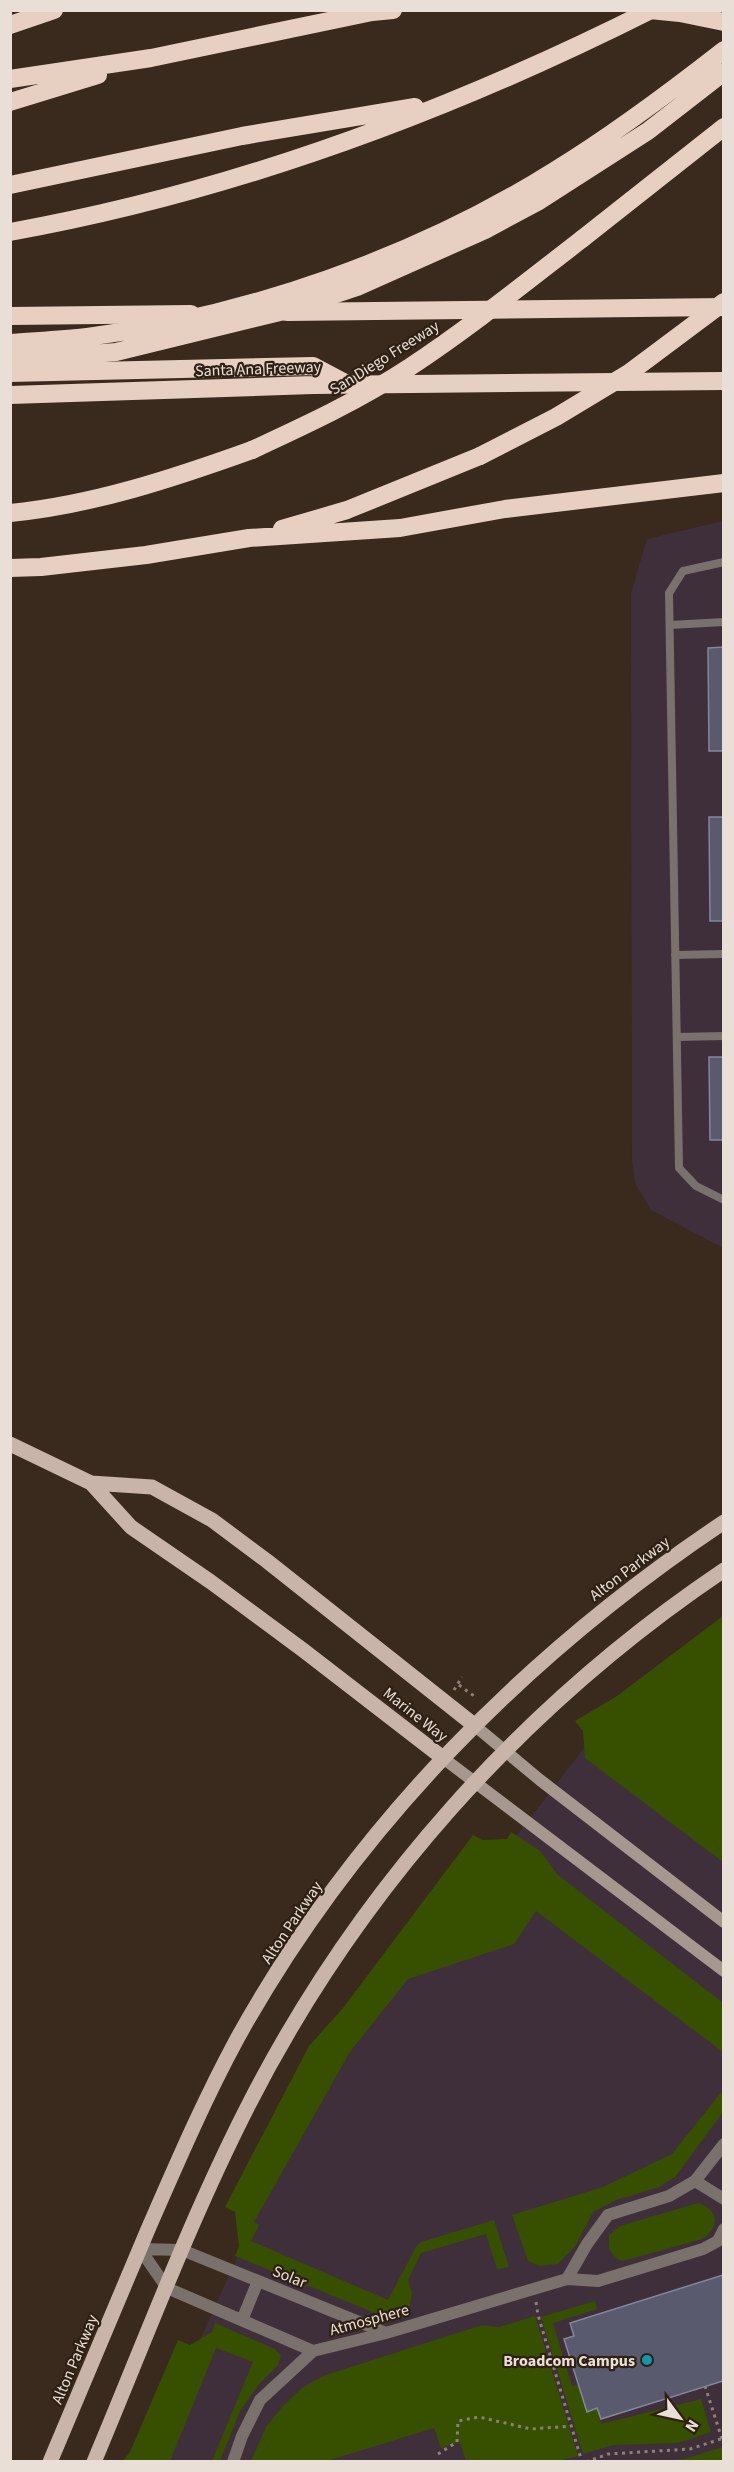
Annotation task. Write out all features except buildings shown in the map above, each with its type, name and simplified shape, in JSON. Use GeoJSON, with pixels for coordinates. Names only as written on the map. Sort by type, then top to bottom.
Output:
{"type":"FeatureCollection","features":[{"type":"Feature","properties":{"kind":"highway"},"geometry":{"type":"LineString","coordinates":[[10,25],[54,10]]}},
{"type":"Feature","properties":{"kind":"highway"},"geometry":{"type":"LineString","coordinates":[[10,79],[151,58],[372,12],[393,10]]}},
{"type":"Feature","properties":{"kind":"highway"},"geometry":{"type":"LineString","coordinates":[[10,232],[143,203],[259,170],[363,135],[454,100],[593,40],[651,10],[723,22]]}},
{"type":"Feature","properties":{"kind":"highway"},"geometry":{"type":"LineString","coordinates":[[10,343],[87,337],[180,320],[235,307],[338,275],[403,250],[461,223],[552,173],[629,121],[723,50]]}},
{"type":"Feature","properties":{"kind":"highway"},"geometry":{"type":"LineString","coordinates":[[10,102],[151,58]]}},
{"type":"Feature","properties":{"kind":"highway"},"geometry":{"type":"LineString","coordinates":[[10,361],[116,352],[288,310],[357,287],[486,230],[539,201],[648,131],[723,72]]}},
{"type":"Feature","properties":{"kind":"highway"},"geometry":{"type":"LineString","coordinates":[[10,185],[242,136],[454,100]]}},
{"type":"Feature","properties":{"kind":"highway","name":"San Diego Freeway"},"geometry":{"type":"LineString","coordinates":[[10,513],[74,503],[186,474],[252,450],[321,418],[409,368],[481,317],[723,127]]}},
{"type":"Feature","properties":{"kind":"highway"},"geometry":{"type":"LineString","coordinates":[[698,148],[723,134]]}},
{"type":"Feature","properties":{"kind":"highway"},"geometry":{"type":"LineString","coordinates":[[249,538],[347,510],[480,456],[556,417],[629,373],[723,302]]}},
{"type":"Feature","properties":{"kind":"highway"},"geometry":{"type":"LineString","coordinates":[[10,316],[723,307]]}},
{"type":"Feature","properties":{"kind":"highway"},"geometry":{"type":"LineString","coordinates":[[10,373],[313,366],[348,385]]}},
{"type":"Feature","properties":{"kind":"highway","name":"Santa Ana Freeway"},"geometry":{"type":"LineString","coordinates":[[10,395],[348,385],[723,381]]}},
{"type":"Feature","properties":{"kind":"highway"},"geometry":{"type":"LineString","coordinates":[[10,568],[41,567],[146,555],[249,538],[400,528],[505,509],[723,483]]}},
{"type":"Feature","properties":{"kind":"main road","name":"Marine Way"},"geometry":{"type":"LineString","coordinates":[[10,1444],[91,1483],[152,1487],[212,1520],[723,1922]]}},
{"type":"Feature","properties":{"kind":"main road","name":"Marine Way"},"geometry":{"type":"LineString","coordinates":[[91,1483],[131,1527],[303,1650],[723,1971]]}},
{"type":"Feature","properties":{"kind":"main road","name":"Alton Parkway"},"geometry":{"type":"LineString","coordinates":[[50,2462],[200,2112],[238,2037],[270,1984],[337,1885],[392,1816],[443,1758],[518,1682],[610,1604],[723,1522]]}},
{"type":"Feature","properties":{"kind":"main road"},"geometry":{"type":"LineString","coordinates":[[94,2462],[182,2250],[247,2107],[278,2049],[315,1989],[380,1896],[434,1828],[504,1750],[618,1648],[723,1570]]}},
{"type":"Feature","properties":{"kind":"street"},"geometry":{"type":"LineString","coordinates":[[567,2279],[587,2244],[608,2216],[669,2196],[695,2181],[723,2144]]}},
{"type":"Feature","properties":{"kind":"street"},"geometry":{"type":"LineString","coordinates":[[695,2181],[723,2199]]}},
{"type":"Feature","properties":{"kind":"street","name":"Atmosphere"},"geometry":{"type":"LineString","coordinates":[[233,2462],[242,2436],[260,2400],[313,2350],[386,2332],[567,2279],[598,2281],[703,2249],[718,2241],[723,2229]]}},
{"type":"Feature","properties":{"kind":"street"},"geometry":{"type":"LineString","coordinates":[[140,2249],[182,2250]]}},
{"type":"Feature","properties":{"kind":"street"},"geometry":{"type":"LineString","coordinates":[[140,2249],[167,2288],[313,2350]]}},
{"type":"Feature","properties":{"kind":"street","name":"Solar"},"geometry":{"type":"LineString","coordinates":[[182,2250],[386,2332]]}},
{"type":"Feature","properties":{"kind":"street"},"geometry":{"type":"LineString","coordinates":[[242,2320],[258,2281]]}},
{"type":"Feature","properties":{"kind":"lane"},"geometry":{"type":"LineString","coordinates":[[723,562],[683,571],[669,593],[679,1168],[696,1186],[723,1200]]}},
{"type":"Feature","properties":{"kind":"lane"},"geometry":{"type":"LineString","coordinates":[[670,625],[723,622]]}},
{"type":"Feature","properties":{"kind":"lane"},"geometry":{"type":"LineString","coordinates":[[675,955],[723,954]]}},
{"type":"Feature","properties":{"kind":"lane"},"geometry":{"type":"LineString","coordinates":[[677,1037],[723,1036]]}},
{"type":"Feature","properties":{"kind":"path"},"geometry":{"type":"LineString","coordinates":[[452,1692],[459,1685],[462,1677]]}},
{"type":"Feature","properties":{"kind":"path"},"geometry":{"type":"LineString","coordinates":[[459,1685],[474,1696]]}},
{"type":"Feature","properties":{"kind":"path"},"geometry":{"type":"LineString","coordinates":[[536,2298],[537,2315],[584,2462],[608,2454],[690,2449],[722,2438],[705,2386]]}},
{"type":"Feature","properties":{"kind":"path"},"geometry":{"type":"LineString","coordinates":[[438,2454],[457,2442],[458,2421],[479,2417],[531,2429],[572,2426]]}},
{"type":"Feature","properties":{"kind":"shaded area"},"geometry":{"type":"Polygon","coordinates":[[[723,521],[723,1248],[651,1210],[635,1183],[632,1160],[631,593],[647,539],[723,521]]]}},
{"type":"Feature","properties":{"kind":"shaded area"},"geometry":{"type":"Polygon","coordinates":[[[723,1639],[723,2461],[145,2462],[253,2222],[350,2052],[594,1735],[723,1639]]]}},
{"type":"Feature","properties":{"kind":"green space"},"geometry":{"type":"Polygon","coordinates":[[[723,1616],[723,1862],[585,1758],[583,1731],[575,1721],[617,1696],[723,1616]]]}},
{"type":"Feature","properties":{"kind":"green space"},"geometry":{"type":"Polygon","coordinates":[[[511,1832],[540,1851],[558,1875],[723,2003],[723,2052],[536,1911],[514,1944],[408,1979],[350,2052],[254,2222],[259,2225],[251,2241],[388,2300],[416,2247],[421,2242],[494,2220],[509,2267],[497,2269],[486,2234],[421,2253],[408,2280],[412,2293],[409,2309],[390,2319],[235,2256],[239,2246],[235,2212],[225,2207],[309,2046],[343,2008],[473,1835],[482,1840],[507,1839],[511,1832]]]}},
{"type":"Feature","properties":{"kind":"green space"},"geometry":{"type":"Polygon","coordinates":[[[723,2090],[723,2112],[675,2177],[659,2187],[616,2200],[593,2212],[576,2245],[558,2264],[539,2266],[528,2261],[512,2215],[603,2187],[672,2154],[723,2090]]]}},
{"type":"Feature","properties":{"kind":"green space"},"geometry":{"type":"Polygon","coordinates":[[[698,2203],[710,2210],[715,2219],[712,2230],[702,2239],[623,2261],[617,2259],[609,2249],[609,2235],[620,2226],[698,2203]]]}},
{"type":"Feature","properties":{"kind":"green space"},"geometry":{"type":"Polygon","coordinates":[[[595,2301],[597,2309],[553,2323],[572,2386],[578,2385],[587,2411],[597,2408],[601,2424],[701,2399],[711,2432],[678,2443],[613,2445],[583,2454],[541,2317],[595,2301]]]}},
{"type":"Feature","properties":{"kind":"green space"},"geometry":{"type":"Polygon","coordinates":[[[535,2316],[578,2456],[558,2461],[466,2461],[460,2442],[441,2448],[434,2428],[327,2461],[251,2461],[266,2427],[283,2406],[302,2388],[323,2376],[482,2325],[499,2327],[535,2316]]]}},
{"type":"Feature","properties":{"kind":"green space"},"geometry":{"type":"Polygon","coordinates":[[[215,2323],[275,2349],[281,2356],[278,2365],[259,2384],[240,2411],[220,2461],[212,2461],[253,2362],[216,2348],[170,2461],[123,2461],[130,2452],[178,2340],[190,2345],[212,2332],[215,2323]]]}},
{"type":"Feature","properties":{"kind":"green space"},"geometry":{"type":"Polygon","coordinates":[[[723,2447],[723,2461],[662,2461],[684,2459],[723,2447]]]}},
{"type":"Feature","properties":{"kind":"place","name":"Broadcom Campus"},"geometry":{"type":"Point","coordinates":[647,2360]}}]}
